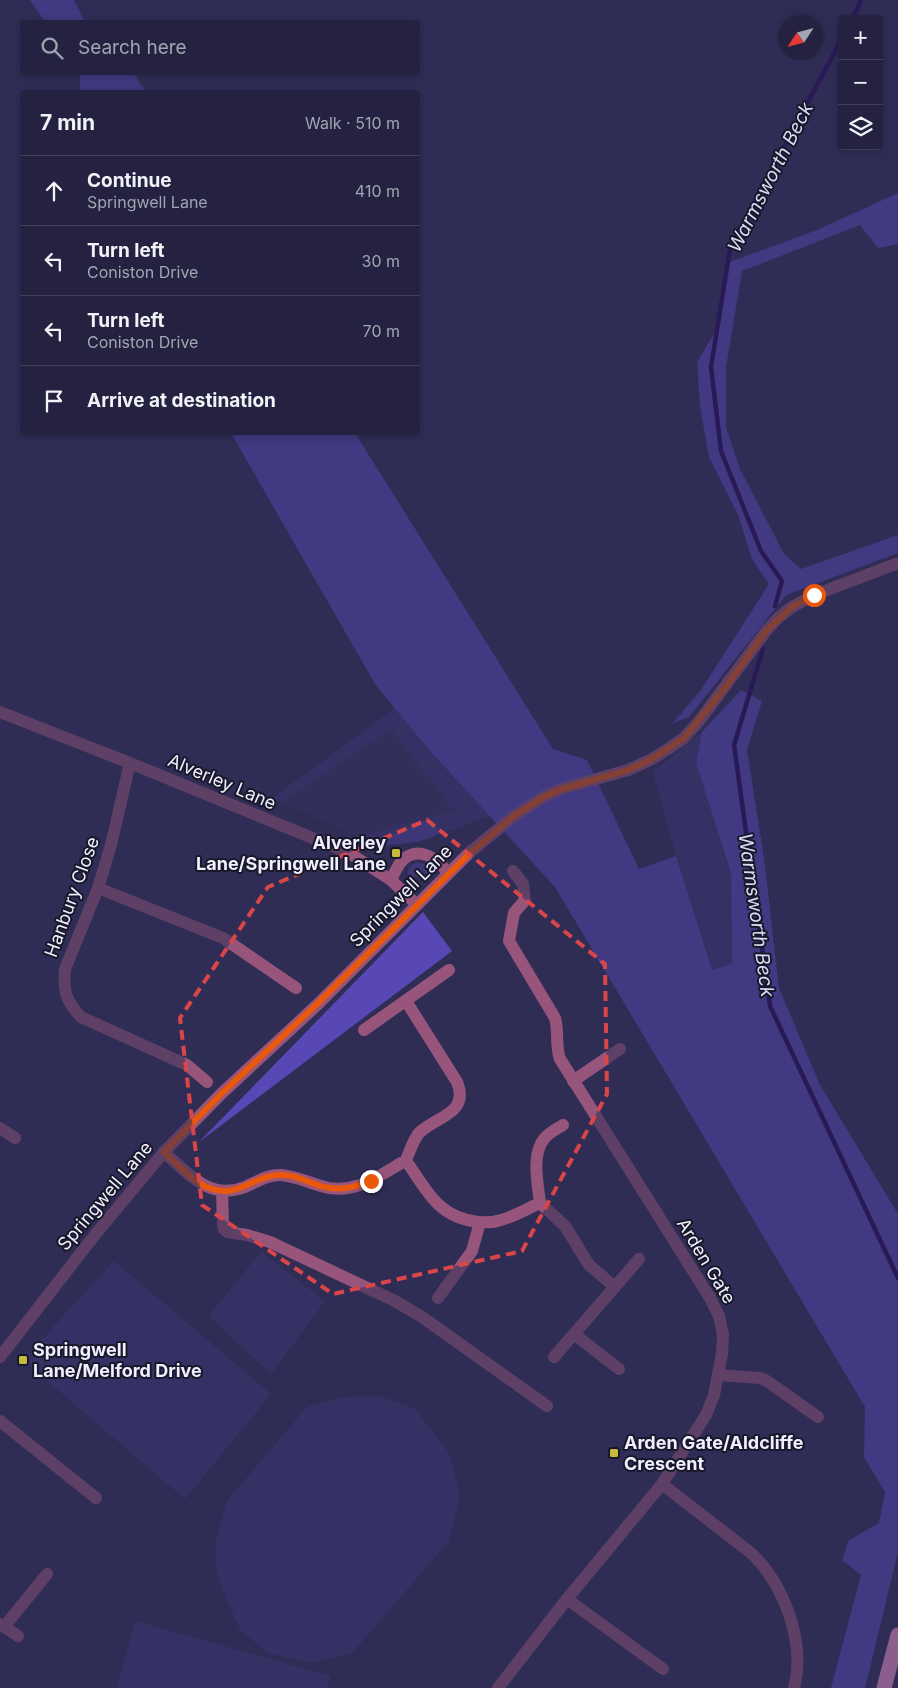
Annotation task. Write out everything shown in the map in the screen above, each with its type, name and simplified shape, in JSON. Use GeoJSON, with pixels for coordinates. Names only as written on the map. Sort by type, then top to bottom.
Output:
{"type":"FeatureCollection","features":[{"type":"Feature","properties":{"kind":"highway"},"geometry":{"type":"LineString","coordinates":[[884,1688],[898,1635]]}},
{"type":"Feature","properties":{"kind":"street","name":"Springwell Lane"},"geometry":{"type":"LineString","coordinates":[[0,1356],[94,1236],[164,1152],[221,1094],[316,1005],[469,854],[530,804],[562,789],[628,770],[650,760],[684,738],[720,695],[766,631],[792,607],[814,595],[898,564]]}},
{"type":"Feature","properties":{"kind":"street","name":"Alverley Lane"},"geometry":{"type":"LineString","coordinates":[[0,712],[349,853],[391,880],[417,905]]}},
{"type":"Feature","properties":{"kind":"street","name":"Hanbury Close"},"geometry":{"type":"LineString","coordinates":[[130,763],[111,845],[98,888],[64,969],[65,996],[81,1017],[187,1065],[207,1082]]}},
{"type":"Feature","properties":{"kind":"street"},"geometry":{"type":"LineString","coordinates":[[391,880],[402,861],[417,854],[432,857],[441,864],[448,874]]}},
{"type":"Feature","properties":{"kind":"street","name":"Arden Gate"},"geometry":{"type":"LineString","coordinates":[[498,1688],[567,1598],[662,1484],[706,1415],[719,1375],[723,1335],[716,1310],[557,1052],[557,1025],[552,1011],[509,941],[514,913],[525,900],[523,884],[513,871]]}},
{"type":"Feature","properties":{"kind":"street"},"geometry":{"type":"LineString","coordinates":[[98,888],[223,938],[296,988]]}},
{"type":"Feature","properties":{"kind":"street"},"geometry":{"type":"LineString","coordinates":[[364,1030],[449,970]]}},
{"type":"Feature","properties":{"kind":"street"},"geometry":{"type":"LineString","coordinates":[[164,1152],[197,1181],[208,1188],[222,1191],[239,1189],[269,1176],[278,1175],[302,1179],[330,1189],[347,1189],[371,1181],[405,1162],[419,1134],[456,1108],[460,1094],[457,1082],[406,1001]]}},
{"type":"Feature","properties":{"kind":"street"},"geometry":{"type":"LineString","coordinates":[[573,1080],[620,1049]]}},
{"type":"Feature","properties":{"kind":"street"},"geometry":{"type":"LineString","coordinates":[[563,1125],[545,1137],[538,1152],[537,1172],[540,1203],[565,1226],[589,1264],[615,1287]]}},
{"type":"Feature","properties":{"kind":"street"},"geometry":{"type":"LineString","coordinates":[[0,1128],[15,1138]]}},
{"type":"Feature","properties":{"kind":"street"},"geometry":{"type":"LineString","coordinates":[[405,1162],[437,1204],[448,1213],[459,1218],[480,1222],[495,1222],[540,1203]]}},
{"type":"Feature","properties":{"kind":"street"},"geometry":{"type":"LineString","coordinates":[[222,1191],[223,1224],[226,1232],[247,1235],[270,1242],[395,1301],[422,1317],[547,1406]]}},
{"type":"Feature","properties":{"kind":"street"},"geometry":{"type":"LineString","coordinates":[[438,1298],[472,1251],[480,1222]]}},
{"type":"Feature","properties":{"kind":"street"},"geometry":{"type":"LineString","coordinates":[[554,1357],[639,1259]]}},
{"type":"Feature","properties":{"kind":"street"},"geometry":{"type":"LineString","coordinates":[[574,1334],[619,1368]]}},
{"type":"Feature","properties":{"kind":"street"},"geometry":{"type":"LineString","coordinates":[[719,1375],[760,1378],[818,1417]]}},
{"type":"Feature","properties":{"kind":"street"},"geometry":{"type":"LineString","coordinates":[[0,1421],[96,1498]]}},
{"type":"Feature","properties":{"kind":"street"},"geometry":{"type":"LineString","coordinates":[[662,1484],[751,1553],[761,1562],[773,1579],[782,1596],[795,1640],[797,1661],[794,1688]]}},
{"type":"Feature","properties":{"kind":"street"},"geometry":{"type":"LineString","coordinates":[[18,1636],[2,1626],[47,1574]]}},
{"type":"Feature","properties":{"kind":"street"},"geometry":{"type":"LineString","coordinates":[[567,1598],[662,1669]]}},
{"type":"Feature","properties":{"kind":"highlighted area"},"geometry":{"type":"Polygon","coordinates":[[[427,820],[605,964],[607,1094],[522,1251],[333,1294],[202,1205],[180,1018],[268,887],[427,820]]]}},
{"type":"Feature","properties":{"kind":"shaded area"},"geometry":{"type":"Polygon","coordinates":[[[30,0],[74,0],[84,20],[44,20],[30,0]]]}},
{"type":"Feature","properties":{"kind":"shaded area"},"geometry":{"type":"Polygon","coordinates":[[[80,75],[134,75],[145,90],[80,90],[80,75]]]}},
{"type":"Feature","properties":{"kind":"shaded area"},"geometry":{"type":"Polygon","coordinates":[[[898,193],[898,244],[878,248],[860,225],[742,271],[726,367],[726,428],[740,469],[784,554],[801,569],[898,535],[898,553],[786,595],[689,717],[673,723],[701,690],[769,584],[752,559],[738,515],[709,457],[700,406],[697,362],[717,329],[727,263],[817,230],[898,193]]]}},
{"type":"Feature","properties":{"kind":"shaded area"},"geometry":{"type":"Polygon","coordinates":[[[232,435],[356,435],[553,749],[587,760],[639,869],[676,856],[712,970],[732,964],[731,873],[696,763],[702,732],[741,690],[762,701],[747,750],[764,858],[779,988],[820,1085],[898,1214],[898,1552],[865,1688],[831,1688],[861,1575],[842,1560],[849,1540],[879,1523],[885,1492],[864,1457],[865,1407],[555,887],[430,751],[375,684],[232,435]]]}},
{"type":"Feature","properties":{"kind":"shaded area"},"geometry":{"type":"Polygon","coordinates":[[[395,708],[430,751],[490,816],[418,842],[364,848],[357,837],[455,811],[391,729],[282,802],[270,800],[395,708]]]}},
{"type":"Feature","properties":{"kind":"shaded area"},"geometry":{"type":"Polygon","coordinates":[[[391,729],[456,811],[357,837],[282,802],[391,729]]]}},
{"type":"Feature","properties":{"kind":"shaded area"},"geometry":{"type":"Polygon","coordinates":[[[702,732],[696,763],[731,873],[732,964],[711,970],[676,856],[653,772],[702,732]]]}},
{"type":"Feature","properties":{"kind":"shaded area"},"geometry":{"type":"Polygon","coordinates":[[[418,862],[425,864],[432,876],[408,877],[410,868],[418,862]]]}},
{"type":"Feature","properties":{"kind":"shaded area"},"geometry":{"type":"Polygon","coordinates":[[[423,912],[452,951],[199,1142],[423,912]]]}},
{"type":"Feature","properties":{"kind":"shaded area"},"geometry":{"type":"Polygon","coordinates":[[[261,1252],[325,1301],[271,1374],[209,1316],[261,1252]]]}},
{"type":"Feature","properties":{"kind":"shaded area"},"geometry":{"type":"Polygon","coordinates":[[[114,1261],[271,1394],[185,1499],[23,1360],[114,1261]]]}},
{"type":"Feature","properties":{"kind":"shaded area"},"geometry":{"type":"Polygon","coordinates":[[[379,1396],[415,1409],[450,1455],[460,1497],[449,1541],[352,1653],[312,1663],[267,1653],[240,1629],[216,1569],[216,1541],[227,1501],[307,1407],[344,1397],[379,1396]]]}},
{"type":"Feature","properties":{"kind":"shaded area"},"geometry":{"type":"Polygon","coordinates":[[[135,1621],[331,1676],[327,1688],[117,1688],[135,1621]]]}},
{"type":"Feature","properties":{"kind":"waterway","name":"Warmsworth Beck"},"geometry":{"type":"LineString","coordinates":[[854,15],[860,0]]}},
{"type":"Feature","properties":{"kind":"waterway","name":"Warmsworth Beck"},"geometry":{"type":"LineString","coordinates":[[775,606],[782,581],[761,551],[721,451],[711,367],[730,249],[838,46]]}},
{"type":"Feature","properties":{"kind":"waterway","name":"Warmsworth Beck"},"geometry":{"type":"LineString","coordinates":[[763,649],[734,745],[770,1006],[898,1278]]}},
{"type":"Feature","properties":{"kind":"place","name":"Alverley Lane/Springwell Lane"},"geometry":{"type":"Point","coordinates":[396,853]}},
{"type":"Feature","properties":{"kind":"place","name":"Springwell Lane/Melford Drive"},"geometry":{"type":"Point","coordinates":[23,1360]}},
{"type":"Feature","properties":{"kind":"place","name":"Arden Gate/Aldcliffe Crescent"},"geometry":{"type":"Point","coordinates":[614,1453]}},
{"type":"Feature","properties":{"kind":"route"},"geometry":{"type":"LineString","coordinates":[[371,1181],[341,1190],[330,1189],[302,1179],[278,1175],[269,1176],[239,1189],[222,1191],[208,1188],[197,1181],[164,1152],[221,1094],[316,1005],[469,854],[530,804],[562,789],[628,770],[650,760],[684,738],[725,688],[766,631],[792,607],[814,595]]}}]}
